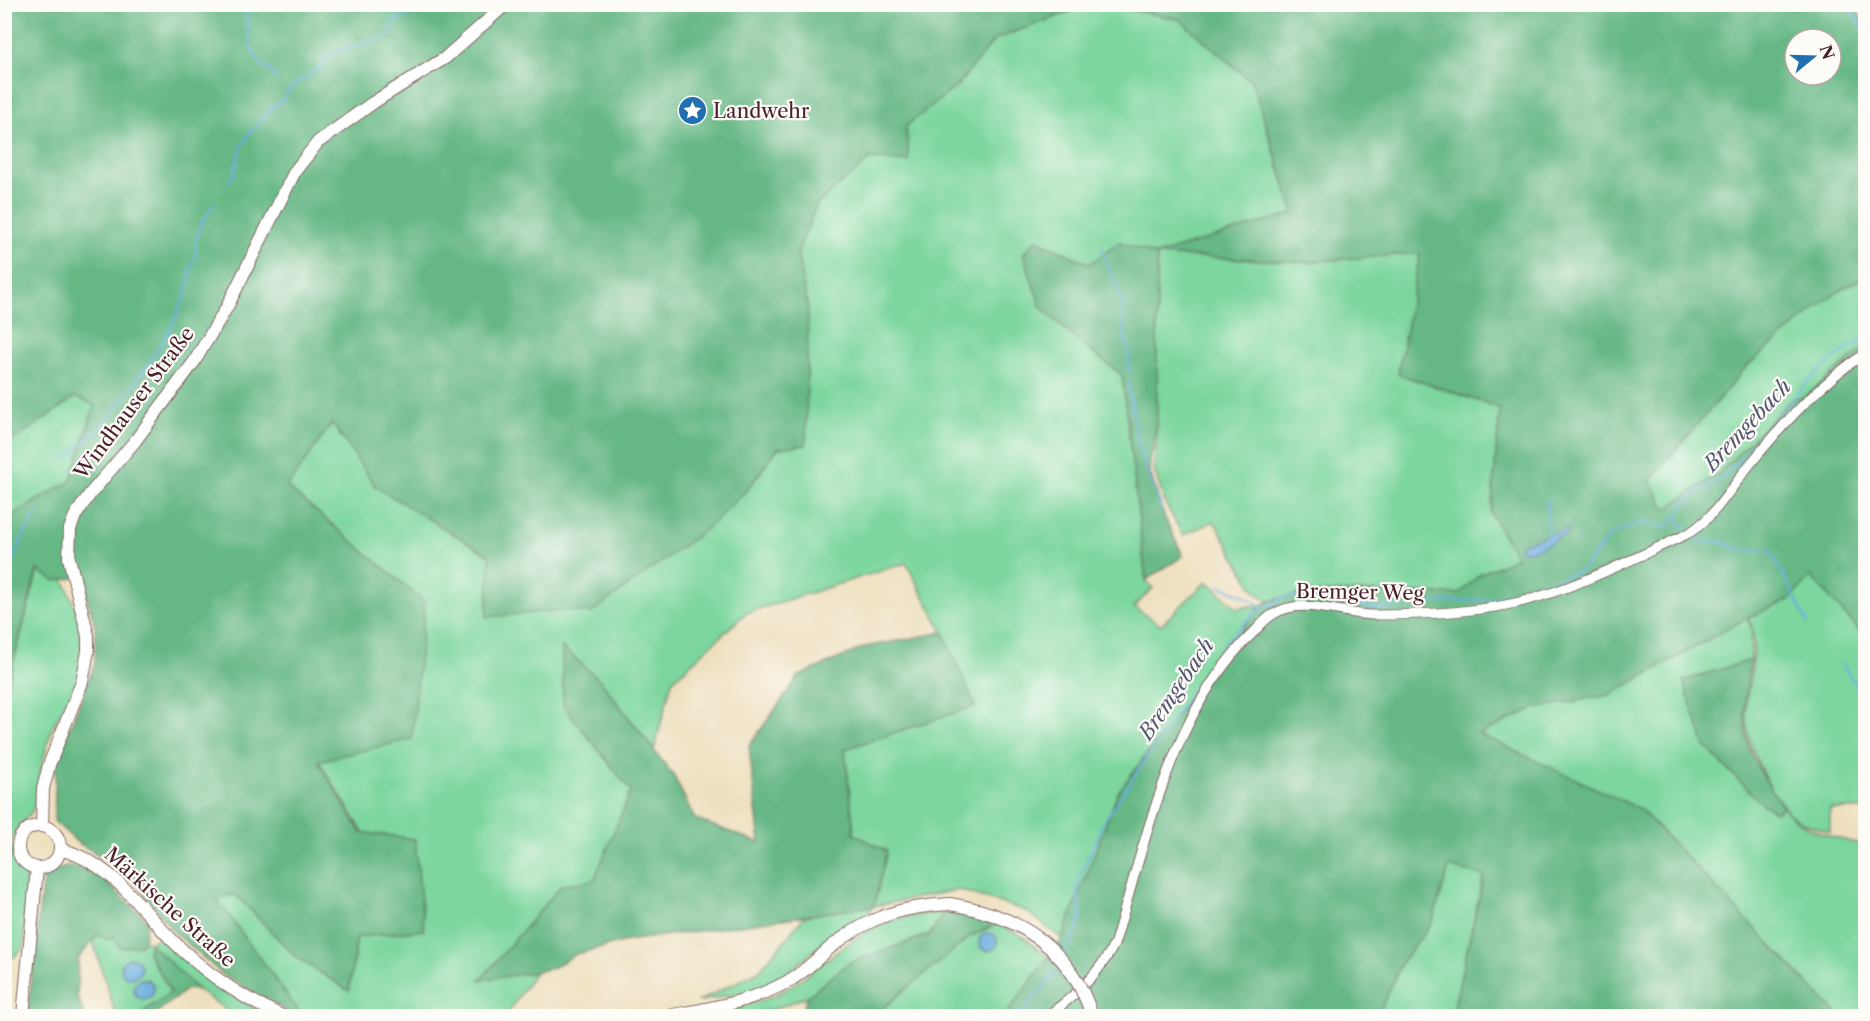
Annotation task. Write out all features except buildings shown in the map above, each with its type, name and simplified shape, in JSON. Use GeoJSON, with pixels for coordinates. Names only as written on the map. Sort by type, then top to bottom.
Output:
{"type":"FeatureCollection","features":[{"type":"Feature","properties":{"kind":"main road","name":"Windhauser Straße"},"geometry":{"type":"LineString","coordinates":[[42,826],[44,789],[49,765],[82,682],[88,651],[88,636],[69,558],[70,529],[75,516],[194,362],[227,307],[296,171],[318,142],[374,102],[445,58],[506,4]]}},
{"type":"Feature","properties":{"kind":"main road"},"geometry":{"type":"LineString","coordinates":[[42,826],[54,832],[60,849],[53,863],[38,868],[24,861],[18,847],[23,833],[28,828],[42,826]]}},
{"type":"Feature","properties":{"kind":"main road","name":"Märkische Straße"},"geometry":{"type":"LineString","coordinates":[[60,849],[88,858],[107,871],[195,961],[220,981],[282,1017]]}},
{"type":"Feature","properties":{"kind":"main road"},"geometry":{"type":"LineString","coordinates":[[23,1017],[38,868]]}},
{"type":"Feature","properties":{"kind":"main road"},"geometry":{"type":"LineString","coordinates":[[668,1017],[750,998],[771,989],[792,979],[851,933],[874,919],[911,906],[950,904],[984,910],[1005,918],[1042,941],[1061,960],[1077,982],[1092,1017]]}},
{"type":"Feature","properties":{"kind":"street","name":"Bremger Weg"},"geometry":{"type":"LineString","coordinates":[[1047,1017],[1088,982],[1104,964],[1114,945],[1164,784],[1192,711],[1239,645],[1272,614],[1300,607],[1370,615],[1466,610],[1519,602],[1579,581],[1686,535],[1702,524],[1752,461],[1818,391],[1848,363],[1866,352]]}},
{"type":"Feature","properties":{"kind":"green space"},"geometry":{"type":"Polygon","coordinates":[[[5,5],[1088,5],[995,39],[957,86],[906,126],[909,162],[870,159],[817,204],[797,253],[808,309],[806,445],[778,448],[747,490],[709,527],[591,613],[567,610],[487,617],[490,556],[376,487],[332,423],[287,487],[425,602],[412,739],[318,761],[361,832],[415,839],[424,930],[357,937],[349,991],[296,957],[235,894],[217,899],[302,1016],[295,1016],[223,975],[172,930],[135,883],[108,860],[78,843],[54,821],[56,765],[95,663],[95,625],[81,577],[55,581],[37,570],[5,695],[4,539],[10,516],[71,481],[95,405],[75,397],[5,446],[5,5]]]}},
{"type":"Feature","properties":{"kind":"green space"},"geometry":{"type":"Polygon","coordinates":[[[1088,5],[1105,5],[1179,19],[1252,82],[1294,214],[1158,255],[1308,262],[1420,253],[1398,374],[1500,408],[1491,514],[1517,558],[1480,574],[1459,594],[1304,593],[1269,601],[1256,593],[1214,521],[1183,535],[1166,505],[1154,470],[1157,420],[1120,242],[1090,264],[1036,240],[1041,307],[1081,344],[1122,375],[1146,580],[1153,588],[1134,607],[1161,625],[1207,581],[1237,608],[1261,605],[1118,792],[1062,939],[1026,911],[959,890],[874,906],[780,978],[755,990],[697,1002],[759,971],[805,916],[874,905],[854,834],[845,749],[975,706],[943,632],[906,563],[746,613],[672,681],[654,750],[599,679],[564,705],[631,791],[594,881],[480,979],[535,972],[506,1016],[302,1016],[216,899],[235,894],[296,957],[349,991],[357,937],[424,930],[318,760],[412,739],[424,603],[287,487],[332,422],[490,556],[567,610],[591,613],[747,490],[778,448],[808,309],[797,253],[817,204],[906,126],[957,86],[995,39],[1088,5]]]}},
{"type":"Feature","properties":{"kind":"green space"},"geometry":{"type":"Polygon","coordinates":[[[1105,5],[1854,5],[1866,28],[1865,276],[1829,297],[1746,367],[1650,480],[1666,509],[1719,473],[1792,399],[1806,396],[1865,347],[1865,637],[1811,576],[1789,600],[1748,617],[1609,695],[1535,708],[1479,734],[1640,809],[1839,1016],[1452,1016],[1484,876],[1449,867],[1432,923],[1401,963],[1378,1016],[1005,1016],[1062,939],[1118,792],[1261,605],[1279,598],[1328,592],[1459,594],[1480,574],[1517,558],[1491,514],[1500,408],[1398,374],[1420,253],[1308,262],[1157,255],[1157,420],[1149,469],[1164,516],[1183,556],[1146,580],[1122,375],[1081,344],[1041,307],[1023,254],[1036,240],[1089,264],[1120,242],[1156,255],[1294,213],[1252,82],[1179,19],[1105,5]]]}},
{"type":"Feature","properties":{"kind":"green space"},"geometry":{"type":"Polygon","coordinates":[[[1865,276],[1865,347],[1806,396],[1792,399],[1719,473],[1666,509],[1650,480],[1746,367],[1829,297],[1865,276]]]}},
{"type":"Feature","properties":{"kind":"green space"},"geometry":{"type":"Polygon","coordinates":[[[75,397],[95,404],[71,481],[10,516],[5,539],[5,446],[75,397]]]}},
{"type":"Feature","properties":{"kind":"green space"},"geometry":{"type":"Polygon","coordinates":[[[38,570],[55,580],[64,579],[79,618],[83,657],[76,684],[52,728],[40,773],[34,809],[15,831],[12,842],[13,855],[26,873],[24,947],[14,957],[5,958],[5,695],[38,570]]]}},
{"type":"Feature","properties":{"kind":"green space"},"geometry":{"type":"Polygon","coordinates":[[[1811,576],[1865,637],[1865,809],[1830,809],[1830,832],[1798,820],[1780,803],[1757,761],[1746,716],[1754,649],[1752,628],[1748,617],[1789,600],[1811,576]]]}},
{"type":"Feature","properties":{"kind":"green space"},"geometry":{"type":"Polygon","coordinates":[[[1747,618],[1752,630],[1751,660],[1683,681],[1776,812],[1783,806],[1789,815],[1808,828],[1865,846],[1865,1016],[1839,1016],[1640,809],[1478,734],[1535,708],[1609,695],[1747,618]]]}},
{"type":"Feature","properties":{"kind":"green space"},"geometry":{"type":"Polygon","coordinates":[[[943,632],[975,706],[845,749],[854,834],[887,851],[874,906],[627,941],[576,954],[552,968],[480,980],[562,885],[594,880],[631,791],[563,705],[562,647],[599,679],[673,775],[695,819],[760,843],[749,746],[799,676],[865,647],[943,632]]]}},
{"type":"Feature","properties":{"kind":"green space"},"geometry":{"type":"Polygon","coordinates":[[[1751,660],[1745,703],[1747,737],[1759,769],[1783,806],[1776,812],[1763,805],[1705,746],[1683,681],[1751,660]]]}},
{"type":"Feature","properties":{"kind":"green space"},"geometry":{"type":"Polygon","coordinates":[[[72,866],[96,873],[147,920],[144,940],[140,945],[120,948],[114,937],[108,940],[97,935],[78,959],[77,997],[85,1016],[27,1016],[43,877],[58,869],[72,866]]]}},
{"type":"Feature","properties":{"kind":"green space"},"geometry":{"type":"Polygon","coordinates":[[[1448,867],[1484,875],[1452,1016],[1378,1016],[1401,963],[1432,923],[1448,867]]]}},
{"type":"Feature","properties":{"kind":"green space"},"geometry":{"type":"Polygon","coordinates":[[[944,912],[930,934],[849,963],[808,996],[757,1016],[693,1016],[771,997],[875,927],[903,917],[944,912]]]}},
{"type":"Feature","properties":{"kind":"green space"},"geometry":{"type":"Polygon","coordinates":[[[944,912],[997,924],[971,936],[884,1007],[882,1016],[800,1016],[808,996],[849,963],[930,935],[944,912]]]}},
{"type":"Feature","properties":{"kind":"green space"},"geometry":{"type":"Polygon","coordinates":[[[997,924],[1024,937],[1048,958],[1005,1016],[882,1016],[884,1007],[971,936],[997,924]]]}},
{"type":"Feature","properties":{"kind":"green space"},"geometry":{"type":"Polygon","coordinates":[[[97,934],[114,937],[120,948],[133,946],[144,940],[150,943],[161,935],[204,976],[267,1016],[234,1016],[148,953],[171,993],[143,1012],[146,1016],[116,1016],[93,941],[97,934]]]}},
{"type":"Feature","properties":{"kind":"green space"},"geometry":{"type":"Polygon","coordinates":[[[150,943],[198,990],[187,989],[152,1016],[146,1016],[143,1012],[171,992],[148,952],[150,943]]]}},
{"type":"Feature","properties":{"kind":"water"},"geometry":{"type":"Polygon","coordinates":[[[1567,529],[1569,531],[1567,534],[1544,546],[1525,551],[1520,550],[1519,547],[1524,543],[1567,529]]]}},
{"type":"Feature","properties":{"kind":"water"},"geometry":{"type":"Polygon","coordinates":[[[988,933],[994,936],[997,942],[994,948],[988,951],[982,948],[979,942],[982,936],[988,933]]]}},
{"type":"Feature","properties":{"kind":"water"},"geometry":{"type":"Polygon","coordinates":[[[131,958],[138,961],[141,968],[138,975],[131,978],[124,975],[121,968],[124,961],[131,958]]]}},
{"type":"Feature","properties":{"kind":"water"},"geometry":{"type":"Polygon","coordinates":[[[144,979],[151,982],[154,989],[151,996],[144,999],[137,996],[134,989],[137,982],[144,979]]]}},
{"type":"Feature","properties":{"kind":"waterway"},"geometry":{"type":"LineString","coordinates":[[229,181],[234,175],[241,147],[249,133],[261,123],[269,109],[283,100],[293,85],[316,71],[333,53],[389,36],[395,20],[418,11],[419,4]]}},
{"type":"Feature","properties":{"kind":"waterway"},"geometry":{"type":"LineString","coordinates":[[1847,4],[1866,33]]}},
{"type":"Feature","properties":{"kind":"waterway"},"geometry":{"type":"LineString","coordinates":[[247,9],[251,47],[258,60],[273,73],[276,80]]}},
{"type":"Feature","properties":{"kind":"waterway"},"geometry":{"type":"LineString","coordinates":[[65,460],[92,435],[125,396],[173,324],[188,286],[191,266],[196,257],[197,235],[215,203]]}},
{"type":"Feature","properties":{"kind":"waterway"},"geometry":{"type":"LineString","coordinates":[[1101,247],[1122,301],[1126,344],[1129,352],[1129,372]]}},
{"type":"Feature","properties":{"kind":"waterway","name":"Bremgebach"},"geometry":{"type":"LineString","coordinates":[[1531,590],[1582,570],[1612,533],[1642,523],[1666,527],[1689,500],[1720,479],[1742,458],[1806,384],[1844,351],[1866,338]]}},
{"type":"Feature","properties":{"kind":"waterway"},"geometry":{"type":"LineString","coordinates":[[1128,382],[1139,448],[1162,510]]}},
{"type":"Feature","properties":{"kind":"waterway"},"geometry":{"type":"LineString","coordinates":[[1547,500],[1548,535]]}},
{"type":"Feature","properties":{"kind":"waterway"},"geometry":{"type":"LineString","coordinates":[[4,578],[24,535],[39,510]]}},
{"type":"Feature","properties":{"kind":"waterway"},"geometry":{"type":"LineString","coordinates":[[1677,519],[1687,530]]}},
{"type":"Feature","properties":{"kind":"waterway"},"geometry":{"type":"LineString","coordinates":[[1693,536],[1697,541],[1721,542],[1743,551],[1770,549],[1808,623]]}},
{"type":"Feature","properties":{"kind":"waterway"},"geometry":{"type":"LineString","coordinates":[[1218,585],[1247,597],[1263,608]]}},
{"type":"Feature","properties":{"kind":"waterway","name":"Bremgebach"},"geometry":{"type":"LineString","coordinates":[[1064,955],[1080,922],[1079,880],[1102,824],[1224,644],[1253,614],[1283,598],[1292,596],[1380,609],[1426,603],[1485,600],[1512,594]]}},
{"type":"Feature","properties":{"kind":"waterway"},"geometry":{"type":"LineString","coordinates":[[1841,663],[1861,694],[1866,697]]}},
{"type":"Feature","properties":{"kind":"waterway","name":"Bremgebach"},"geometry":{"type":"LineString","coordinates":[[1019,1016],[1061,967]]}},
{"type":"Feature","properties":{"kind":"place","name":"Landwehr"},"geometry":{"type":"Point","coordinates":[692,111]}}]}
